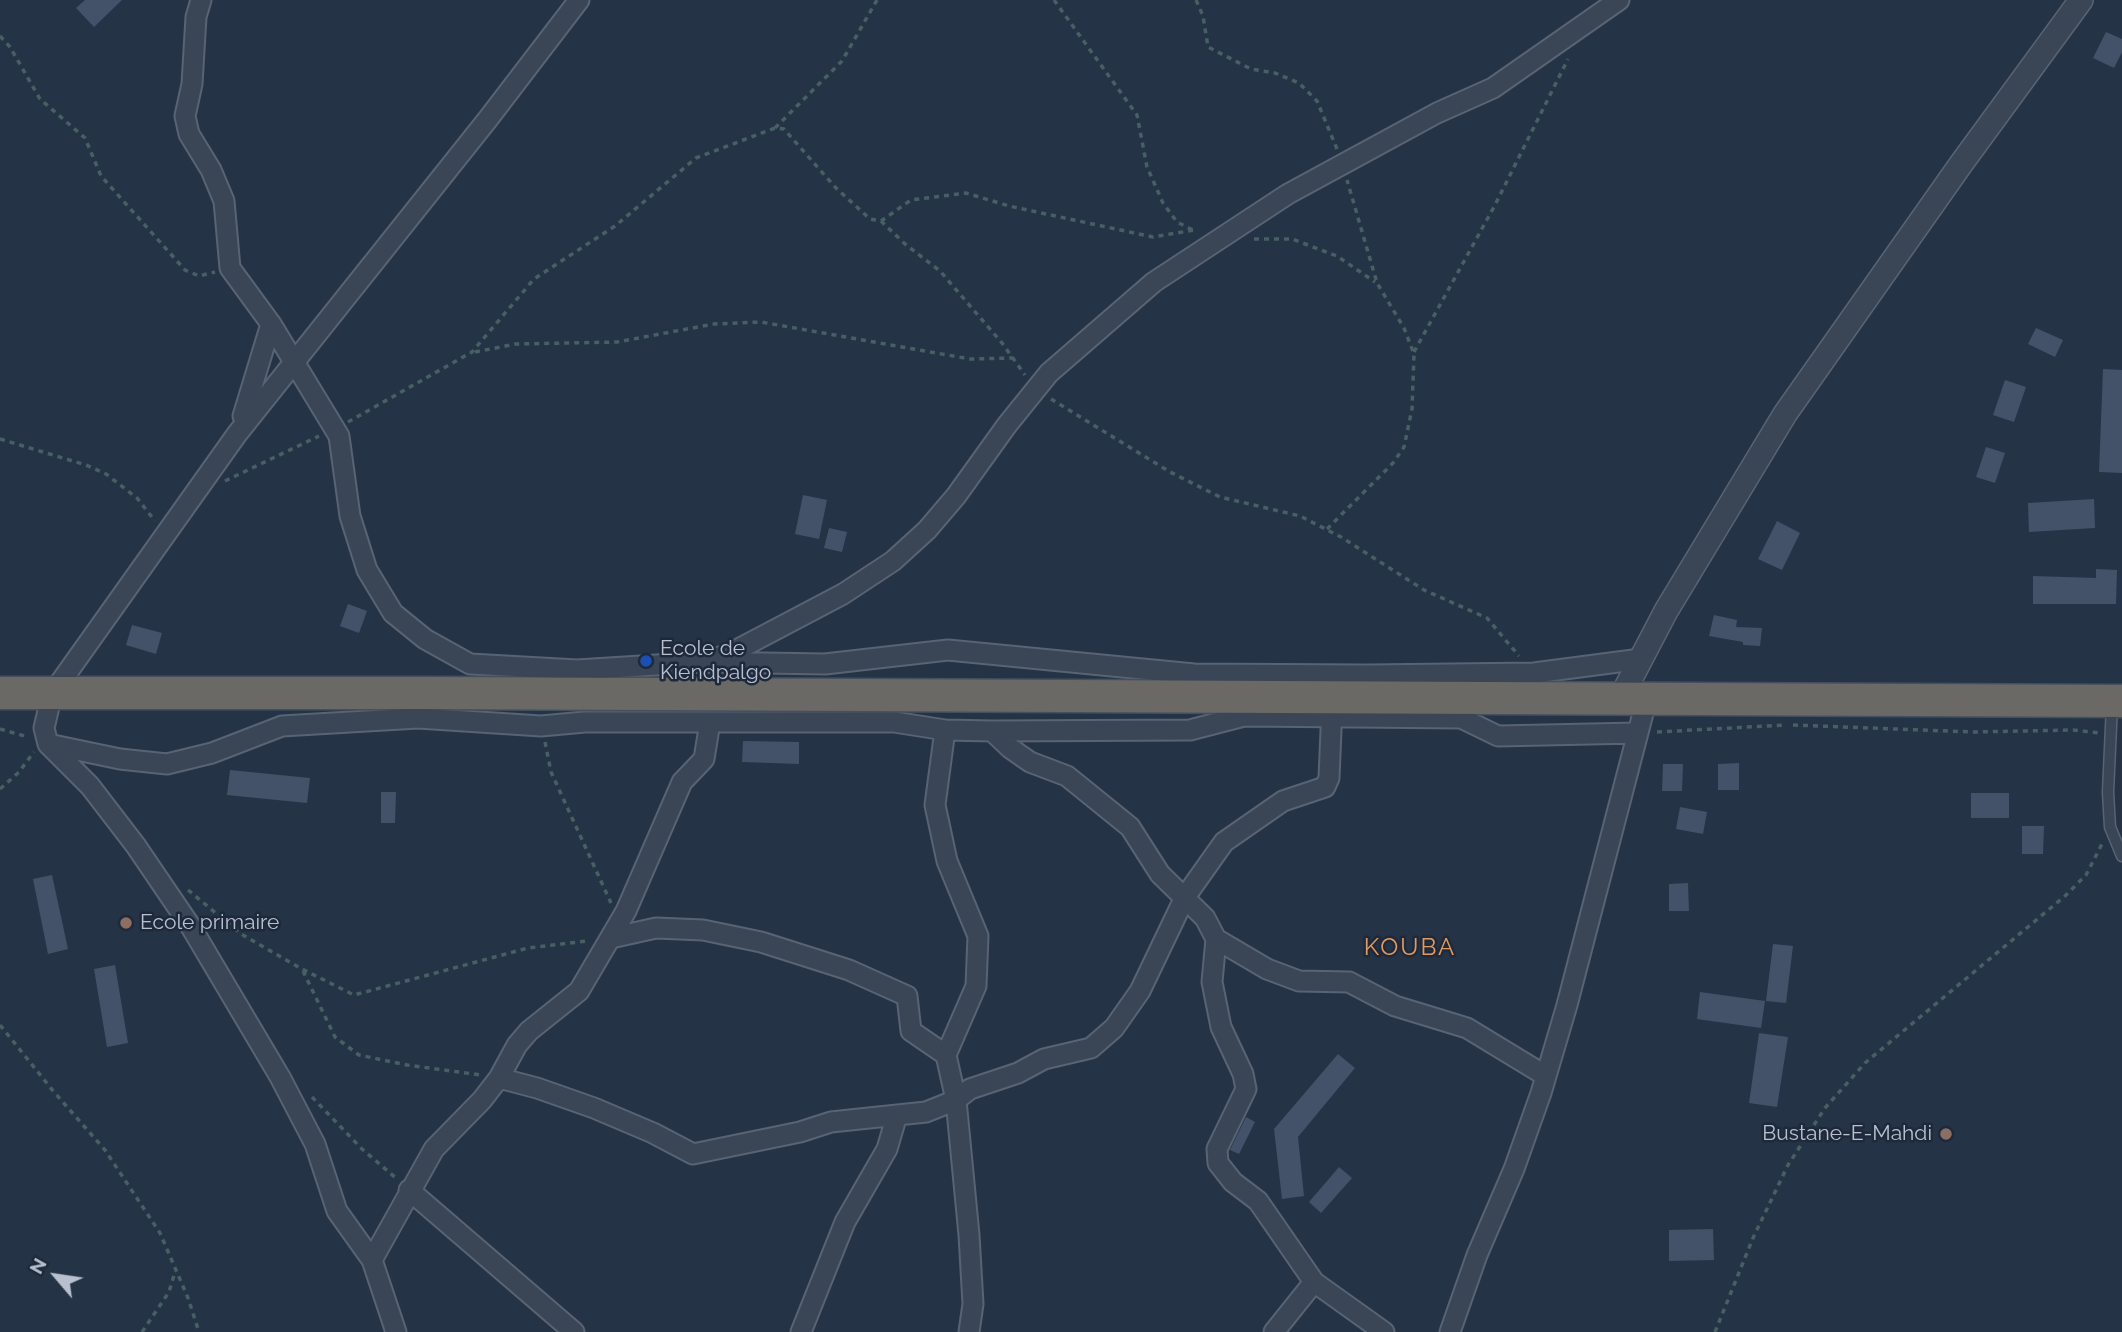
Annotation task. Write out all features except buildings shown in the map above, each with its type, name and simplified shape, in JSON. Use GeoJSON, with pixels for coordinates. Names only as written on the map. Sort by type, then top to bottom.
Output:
{"type":"FeatureCollection","features":[{"type":"Feature","properties":{"kind":"highway"},"geometry":{"type":"LineString","coordinates":[[0,693],[1332,707],[1634,699],[2117,701]]}},
{"type":"Feature","properties":{"kind":"street"},"geometry":{"type":"LineString","coordinates":[[201,0],[196,17],[192,84],[185,116],[189,134],[211,170],[224,201],[230,268],[271,324],[339,436],[350,516],[367,570],[393,613],[425,639],[470,664],[577,670],[704,663],[825,664],[948,650],[1194,674],[1367,675],[1534,673],[1641,659]]}},
{"type":"Feature","properties":{"kind":"street"},"geometry":{"type":"LineString","coordinates":[[38,745],[51,694],[237,434],[488,119],[579,0]]}},
{"type":"Feature","properties":{"kind":"street"},"geometry":{"type":"LineString","coordinates":[[704,663],[731,653],[832,600],[893,561],[928,530],[1049,373],[1154,282],[1288,194],[1437,113],[1493,88],[1619,0]]}},
{"type":"Feature","properties":{"kind":"street"},"geometry":{"type":"LineString","coordinates":[[1450,1332],[1477,1255],[1514,1170],[1567,1005],[1637,733],[1634,699],[1641,659],[1666,611],[1785,414],[1961,164],[2081,0]]}},
{"type":"Feature","properties":{"kind":"street"},"geometry":{"type":"LineString","coordinates":[[237,434],[253,390],[271,324]]}},
{"type":"Feature","properties":{"kind":"street"},"geometry":{"type":"LineString","coordinates":[[38,745],[167,764],[212,753],[282,726],[306,723],[418,718],[541,726],[585,722],[894,722],[945,730],[1190,730],[1244,716],[1332,707],[1461,718],[1498,736],[1637,733]]}},
{"type":"Feature","properties":{"kind":"street"},"geometry":{"type":"LineString","coordinates":[[499,1078],[594,1108],[653,1133],[693,1154],[788,1135],[831,1122],[926,1112],[956,1100],[971,1089],[1018,1073],[1044,1059],[1091,1048],[1114,1028],[1140,991],[1185,897],[1224,842],[1283,801],[1325,787],[1329,778],[1332,707]]}},
{"type":"Feature","properties":{"kind":"street"},"geometry":{"type":"LineString","coordinates":[[372,1261],[434,1149],[482,1100],[499,1078],[517,1045],[579,991],[615,930],[682,782],[704,759],[710,722]]}},
{"type":"Feature","properties":{"kind":"street"},"geometry":{"type":"LineString","coordinates":[[945,730],[935,804],[947,861],[978,936],[976,986],[946,1055],[956,1100],[973,1304],[969,1332]]}},
{"type":"Feature","properties":{"kind":"street"},"geometry":{"type":"LineString","coordinates":[[992,731],[1030,762],[1067,776],[1130,827],[1160,874],[1205,918],[1216,939],[1267,969],[1299,981],[1349,982],[1395,1006],[1467,1028],[1546,1076]]}},
{"type":"Feature","properties":{"kind":"street"},"geometry":{"type":"LineString","coordinates":[[38,745],[98,796],[191,927],[280,1077],[315,1144],[337,1210],[372,1261],[396,1332]]}},
{"type":"Feature","properties":{"kind":"street"},"geometry":{"type":"LineString","coordinates":[[615,930],[703,930],[761,942],[849,970],[908,996],[911,1031],[946,1055]]}},
{"type":"Feature","properties":{"kind":"street"},"geometry":{"type":"LineString","coordinates":[[1216,939],[1212,982],[1221,1027],[1243,1074],[1246,1089],[1217,1149],[1218,1163],[1233,1182],[1258,1201],[1314,1282],[1384,1332]]}},
{"type":"Feature","properties":{"kind":"street"},"geometry":{"type":"LineString","coordinates":[[801,1332],[845,1222],[887,1149],[897,1115]]}},
{"type":"Feature","properties":{"kind":"street"},"geometry":{"type":"LineString","coordinates":[[410,1190],[574,1332]]}},
{"type":"Feature","properties":{"kind":"street"},"geometry":{"type":"LineString","coordinates":[[1274,1332],[1314,1282]]}},
{"type":"Feature","properties":{"kind":"lane"},"geometry":{"type":"LineString","coordinates":[[2117,701],[2110,734],[2110,827],[2122,856]]}},
{"type":"Feature","properties":{"kind":"path"},"geometry":{"type":"LineString","coordinates":[[192,497],[358,418],[472,352],[534,279],[615,226],[696,158],[775,128],[842,61],[877,0]]}},
{"type":"Feature","properties":{"kind":"path"},"geometry":{"type":"LineString","coordinates":[[1054,0],[1137,115],[1147,167],[1163,203],[1177,222],[1216,241],[1292,239],[1337,256],[1377,283]]}},
{"type":"Feature","properties":{"kind":"path"},"geometry":{"type":"LineString","coordinates":[[1196,0],[1203,16],[1208,47],[1251,69],[1275,73],[1299,83],[1317,101],[1342,164],[1377,283],[1404,328],[1414,354],[1412,409],[1404,447],[1393,463],[1326,530]]}},
{"type":"Feature","properties":{"kind":"path"},"geometry":{"type":"LineString","coordinates":[[0,36],[10,47],[40,99],[85,138],[101,176],[185,270],[199,276],[230,268]]}},
{"type":"Feature","properties":{"kind":"path"},"geometry":{"type":"LineString","coordinates":[[1414,354],[1495,205],[1570,54]]}},
{"type":"Feature","properties":{"kind":"path"},"geometry":{"type":"LineString","coordinates":[[775,128],[784,130],[844,196],[870,219],[881,221],[940,271],[1036,389],[1170,472],[1220,497],[1300,516],[1424,590],[1487,618],[1534,673]]}},
{"type":"Feature","properties":{"kind":"path"},"geometry":{"type":"LineString","coordinates":[[881,221],[911,200],[966,193],[1009,206],[1153,237],[1194,230]]}},
{"type":"Feature","properties":{"kind":"path"},"geometry":{"type":"LineString","coordinates":[[472,352],[516,344],[617,342],[714,324],[761,322],[970,359],[1013,358]]}},
{"type":"Feature","properties":{"kind":"path"},"geometry":{"type":"LineString","coordinates":[[0,439],[86,465],[106,474],[138,498],[165,534]]}},
{"type":"Feature","properties":{"kind":"path"},"geometry":{"type":"LineString","coordinates":[[1637,733],[1787,725],[1973,732],[2073,730],[2110,734]]}},
{"type":"Feature","properties":{"kind":"path"},"geometry":{"type":"LineString","coordinates":[[188,890],[241,934],[354,995],[528,948],[615,930],[551,772],[541,726]]}},
{"type":"Feature","properties":{"kind":"path"},"geometry":{"type":"LineString","coordinates":[[0,729],[38,745],[19,772],[0,789]]}},
{"type":"Feature","properties":{"kind":"path"},"geometry":{"type":"LineString","coordinates":[[1715,1332],[1753,1238],[1788,1165],[1825,1108],[1865,1063],[2086,876],[2110,827]]}},
{"type":"Feature","properties":{"kind":"path"},"geometry":{"type":"LineString","coordinates":[[302,969],[335,1037],[359,1055],[499,1078]]}},
{"type":"Feature","properties":{"kind":"path"},"geometry":{"type":"LineString","coordinates":[[0,1025],[54,1092],[106,1150],[160,1233],[199,1332]]}},
{"type":"Feature","properties":{"kind":"path"},"geometry":{"type":"LineString","coordinates":[[309,1093],[362,1149],[410,1190]]}},
{"type":"Feature","properties":{"kind":"path"},"geometry":{"type":"LineString","coordinates":[[142,1332],[169,1292],[175,1270]]}},
{"type":"Feature","properties":{"kind":"place","name":"Ecole de Kiendpalgo"},"geometry":{"type":"Point","coordinates":[646,661]}},
{"type":"Feature","properties":{"kind":"place","name":"Ecole primaire"},"geometry":{"type":"Point","coordinates":[126,923]}},
{"type":"Feature","properties":{"kind":"place","name":"Bustane-E-Mahdi"},"geometry":{"type":"Point","coordinates":[1946,1134]}},
{"type":"Feature","properties":{"kind":"district","name":"KOUBA"},"geometry":{"type":"Point","coordinates":[1410,948]}}]}
